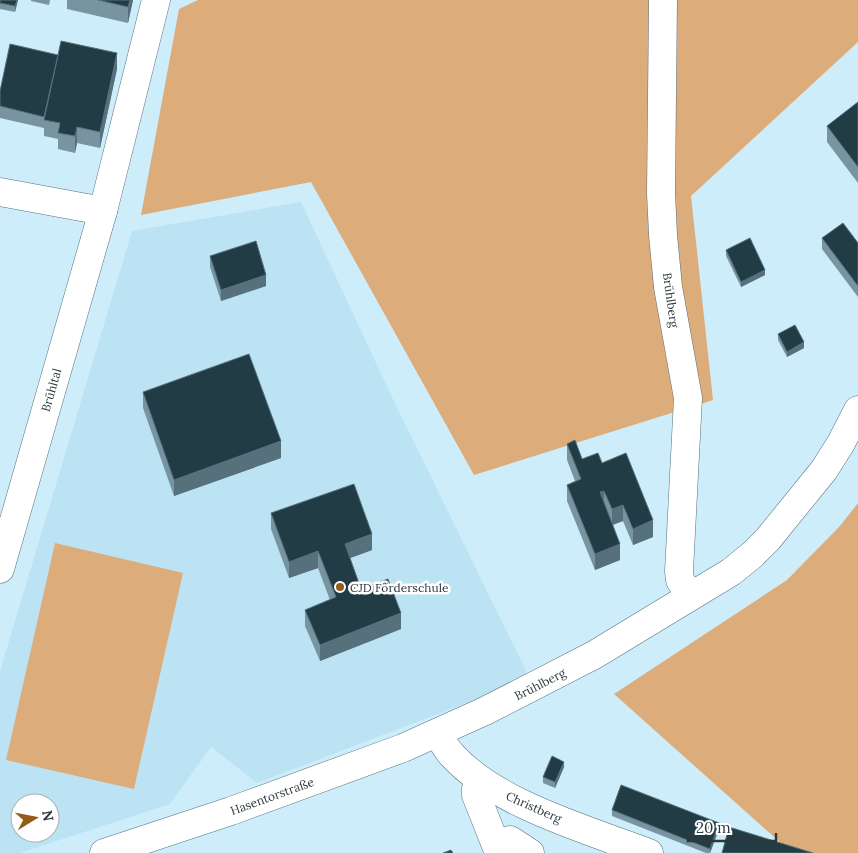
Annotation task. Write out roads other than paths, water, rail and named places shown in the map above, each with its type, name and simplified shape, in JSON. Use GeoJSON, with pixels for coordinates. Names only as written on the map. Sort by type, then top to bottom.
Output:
{"type":"FeatureCollection","features":[{"type":"Feature","properties":{"kind":"street","name":"Brühltal"},"geometry":{"type":"LineString","coordinates":[[0,569],[103,211],[156,0]]}},
{"type":"Feature","properties":{"kind":"street","name":"Brühlberg"},"geometry":{"type":"LineString","coordinates":[[663,0],[661,193],[668,287],[688,398],[679,574],[680,580],[690,596]]}},
{"type":"Feature","properties":{"kind":"street"},"geometry":{"type":"LineString","coordinates":[[0,192],[103,211]]}},
{"type":"Feature","properties":{"kind":"street","name":"Brühlberg"},"geometry":{"type":"LineString","coordinates":[[438,733],[499,705],[588,659],[739,566],[763,545],[824,470],[858,410]]}},
{"type":"Feature","properties":{"kind":"street","name":"Christberg"},"geometry":{"type":"LineString","coordinates":[[438,733],[451,754],[480,781],[522,804],[649,853]]}},
{"type":"Feature","properties":{"kind":"street","name":"Hasentorstraße"},"geometry":{"type":"LineString","coordinates":[[104,853],[390,753],[438,733]]}},
{"type":"Feature","properties":{"kind":"street"},"geometry":{"type":"LineString","coordinates":[[480,781],[476,789],[476,795],[498,848],[510,840],[530,853]]}},
{"type":"Feature","properties":{"kind":"place","name":"CJD Förderschule"},"geometry":{"type":"Point","coordinates":[340,587]}}]}
